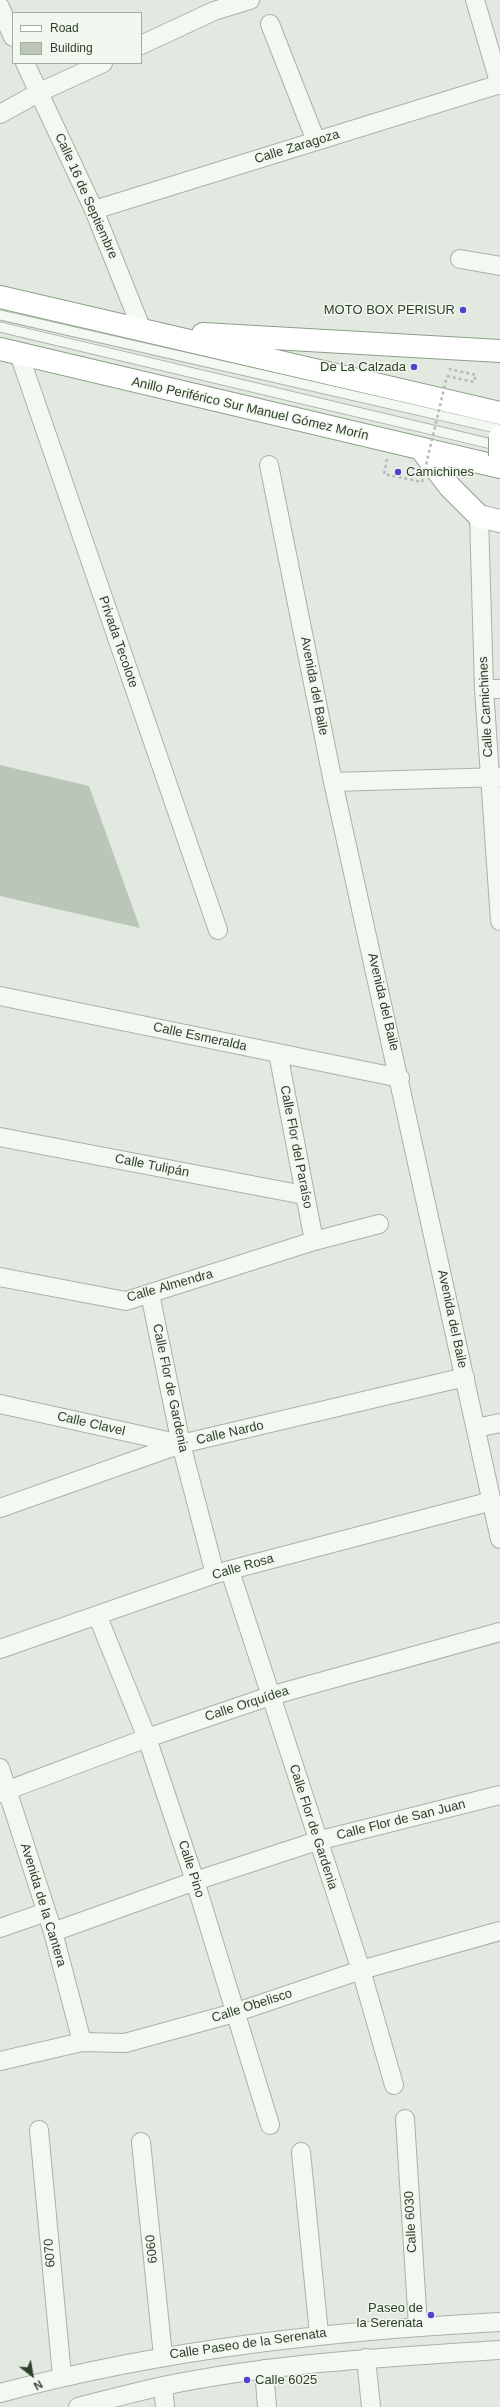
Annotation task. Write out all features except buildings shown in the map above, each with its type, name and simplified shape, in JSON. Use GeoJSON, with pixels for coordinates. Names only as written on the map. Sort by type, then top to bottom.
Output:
{"type":"FeatureCollection","features":[{"type":"Feature","properties":{"kind":"highway"},"geometry":{"type":"LineString","coordinates":[[0,297],[500,413]]}},
{"type":"Feature","properties":{"kind":"highway"},"geometry":{"type":"LineString","coordinates":[[142,330],[500,351]]}},
{"type":"Feature","properties":{"kind":"highway","name":"Anillo Periférico Sur Manuel Gómez Morín"},"geometry":{"type":"LineString","coordinates":[[10,352],[500,467]]}},
{"type":"Feature","properties":{"kind":"highway"},"geometry":{"type":"LineString","coordinates":[[500,437],[500,456]]}},
{"type":"Feature","properties":{"kind":"highway"},"geometry":{"type":"LineString","coordinates":[[421,449],[450,487],[490,518]]}},
{"type":"Feature","properties":{"kind":"street"},"geometry":{"type":"LineString","coordinates":[[142,45],[214,11],[250,0]]}},
{"type":"Feature","properties":{"kind":"street"},"geometry":{"type":"LineString","coordinates":[[475,0],[500,85]]}},
{"type":"Feature","properties":{"kind":"street"},"geometry":{"type":"LineString","coordinates":[[0,7],[12,35]]}},
{"type":"Feature","properties":{"kind":"street"},"geometry":{"type":"LineString","coordinates":[[270,24],[316,141]]}},
{"type":"Feature","properties":{"kind":"street","name":"Calle 16 de Septiembre"},"geometry":{"type":"LineString","coordinates":[[25,64],[94,210],[142,330]]}},
{"type":"Feature","properties":{"kind":"street"},"geometry":{"type":"LineString","coordinates":[[0,114],[38,93],[101,64]]}},
{"type":"Feature","properties":{"kind":"street","name":"Calle Zaragoza"},"geometry":{"type":"LineString","coordinates":[[94,210],[500,85]]}},
{"type":"Feature","properties":{"kind":"street"},"geometry":{"type":"LineString","coordinates":[[460,259],[500,266]]}},
{"type":"Feature","properties":{"kind":"street","name":"Privada Tecolote"},"geometry":{"type":"LineString","coordinates":[[10,352],[218,930]]}},
{"type":"Feature","properties":{"kind":"street","name":"Avenida del Baile"},"geometry":{"type":"LineString","coordinates":[[269,465],[333,782],[400,1078],[500,1539]]}},
{"type":"Feature","properties":{"kind":"street","name":"Calle Camichines"},"geometry":{"type":"LineString","coordinates":[[490,518],[492,689],[500,922]]}},
{"type":"Feature","properties":{"kind":"street"},"geometry":{"type":"LineString","coordinates":[[333,782],[495,777]]}},
{"type":"Feature","properties":{"kind":"street","name":"Calle Esmeralda"},"geometry":{"type":"LineString","coordinates":[[0,996],[400,1078]]}},
{"type":"Feature","properties":{"kind":"street","name":"Calle Flor del Paraíso"},"geometry":{"type":"LineString","coordinates":[[278,1053],[314,1241]]}},
{"type":"Feature","properties":{"kind":"street","name":"Calle Tulipán"},"geometry":{"type":"LineString","coordinates":[[0,1137],[304,1195]]}},
{"type":"Feature","properties":{"kind":"street","name":"Calle Almendra"},"geometry":{"type":"LineString","coordinates":[[0,1277],[126,1301],[314,1241],[379,1224]]}},
{"type":"Feature","properties":{"kind":"street","name":"Calle Flor de Gardenia"},"geometry":{"type":"LineString","coordinates":[[150,1294],[181,1444],[222,1572],[270,1696],[361,1970],[394,2085]]}},
{"type":"Feature","properties":{"kind":"street","name":"Calle Nardo"},"geometry":{"type":"LineString","coordinates":[[0,1508],[181,1444],[465,1377]]}},
{"type":"Feature","properties":{"kind":"street","name":"Calle Clavel"},"geometry":{"type":"LineString","coordinates":[[0,1404],[181,1444]]}},
{"type":"Feature","properties":{"kind":"street"},"geometry":{"type":"LineString","coordinates":[[476,1428],[500,1424]]}},
{"type":"Feature","properties":{"kind":"street","name":"Calle Rosa"},"geometry":{"type":"LineString","coordinates":[[0,1649],[98,1617],[222,1572],[492,1500]]}},
{"type":"Feature","properties":{"kind":"street","name":"Calle Pino"},"geometry":{"type":"LineString","coordinates":[[98,1617],[147,1738],[195,1881],[234,2013],[270,2125]]}},
{"type":"Feature","properties":{"kind":"street","name":"Calle Orquídea"},"geometry":{"type":"LineString","coordinates":[[4,1791],[147,1738],[270,1696],[500,1632]]}},
{"type":"Feature","properties":{"kind":"street","name":"Avenida de la Cantera"},"geometry":{"type":"LineString","coordinates":[[0,1768],[4,1791],[52,1932],[82,2042]]}},
{"type":"Feature","properties":{"kind":"street","name":"Calle Flor de San Juan"},"geometry":{"type":"LineString","coordinates":[[52,1932],[195,1881],[317,1841],[500,1794]]}},
{"type":"Feature","properties":{"kind":"street"},"geometry":{"type":"LineString","coordinates":[[0,1928],[46,1912]]}},
{"type":"Feature","properties":{"kind":"street","name":"Calle Obelisco"},"geometry":{"type":"LineString","coordinates":[[0,2061],[82,2042],[125,2043],[234,2013],[361,1970],[500,1931]]}},
{"type":"Feature","properties":{"kind":"street","name":"Calle 6030"},"geometry":{"type":"LineString","coordinates":[[406,2119],[418,2326]]}},
{"type":"Feature","properties":{"kind":"street","name":"6070"},"geometry":{"type":"LineString","coordinates":[[39,2130],[62,2376]]}},
{"type":"Feature","properties":{"kind":"street","name":"6060"},"geometry":{"type":"LineString","coordinates":[[141,2142],[163,2356]]}},
{"type":"Feature","properties":{"kind":"street"},"geometry":{"type":"LineString","coordinates":[[300,2152],[319,2334]]}},
{"type":"Feature","properties":{"kind":"street","name":"Calle Paseo de la Serenata"},"geometry":{"type":"LineString","coordinates":[[0,2393],[62,2376],[163,2356],[319,2334],[418,2326],[500,2322]]}},
{"type":"Feature","properties":{"kind":"street"},"geometry":{"type":"LineString","coordinates":[[78,2407],[163,2386],[264,2370],[366,2358],[500,2350]]}},
{"type":"Feature","properties":{"kind":"street"},"geometry":{"type":"LineString","coordinates":[[366,2358],[371,2407]]}},
{"type":"Feature","properties":{"kind":"street"},"geometry":{"type":"LineString","coordinates":[[264,2370],[267,2407]]}},
{"type":"Feature","properties":{"kind":"street"},"geometry":{"type":"LineString","coordinates":[[163,2386],[165,2407]]}},
{"type":"Feature","properties":{"kind":"lane"},"geometry":{"type":"LineString","coordinates":[[0,315],[500,429]]}},
{"type":"Feature","properties":{"kind":"lane"},"geometry":{"type":"LineString","coordinates":[[0,327],[500,446]]}},
{"type":"Feature","properties":{"kind":"path"},"geometry":{"type":"LineString","coordinates":[[391,442],[384,474],[422,482],[447,376],[474,382],[476,375],[446,368]]}},
{"type":"Feature","properties":{"kind":"place","name":"MOTO BOX PERISUR"},"geometry":{"type":"Point","coordinates":[463,310]}},
{"type":"Feature","properties":{"kind":"place","name":"De La Calzada"},"geometry":{"type":"Point","coordinates":[414,367]}},
{"type":"Feature","properties":{"kind":"place","name":"Camichines"},"geometry":{"type":"Point","coordinates":[398,472]}},
{"type":"Feature","properties":{"kind":"place","name":"Paseo de la Serenata"},"geometry":{"type":"Point","coordinates":[431,2315]}},
{"type":"Feature","properties":{"kind":"place","name":"Calle 6025"},"geometry":{"type":"Point","coordinates":[247,2380]}}]}
